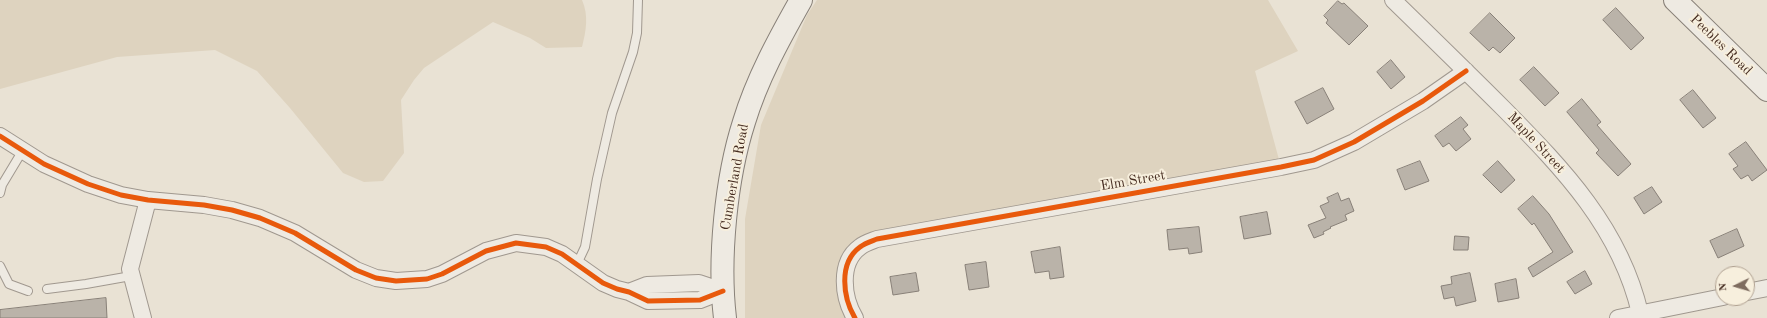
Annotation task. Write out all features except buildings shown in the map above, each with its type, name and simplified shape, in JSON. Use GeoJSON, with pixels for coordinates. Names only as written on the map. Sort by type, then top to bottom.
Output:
{"type":"FeatureCollection","features":[{"type":"Feature","properties":{"kind":"street","name":"Cumberland Road"},"geometry":{"type":"LineString","coordinates":[[725,318],[723,291],[724,231],[727,204],[737,149],[744,121],[758,86],[781,36],[801,0]]}},
{"type":"Feature","properties":{"kind":"street","name":"Maple Street"},"geometry":{"type":"LineString","coordinates":[[1393,0],[1550,156],[1594,210],[1620,257],[1629,278],[1640,314]]}},
{"type":"Feature","properties":{"kind":"street","name":"Peebles Road"},"geometry":{"type":"LineString","coordinates":[[1675,0],[1767,90]]}},
{"type":"Feature","properties":{"kind":"street","name":"Elm Street"},"geometry":{"type":"LineString","coordinates":[[855,318],[847,300],[845,290],[846,271],[854,254],[860,247],[877,239],[1281,168],[1314,160],[1354,142],[1382,126],[1423,101],[1466,71]]}},
{"type":"Feature","properties":{"kind":"street"},"geometry":{"type":"LineString","coordinates":[[0,136],[44,164],[88,184],[120,195],[148,200],[204,205],[232,210],[260,218],[295,233],[356,270],[376,278],[396,281],[413,281],[432,277],[442,274],[486,251],[516,243],[546,247],[562,254],[602,282],[617,289],[629,292],[648,285],[700,283],[723,291]]}},
{"type":"Feature","properties":{"kind":"street"},"geometry":{"type":"LineString","coordinates":[[144,318],[130,269],[148,200]]}},
{"type":"Feature","properties":{"kind":"street"},"geometry":{"type":"LineString","coordinates":[[1755,290],[1767,288]]}},
{"type":"Feature","properties":{"kind":"street"},"geometry":{"type":"LineString","coordinates":[[1618,318],[1715,299]]}},
{"type":"Feature","properties":{"kind":"lane"},"geometry":{"type":"LineString","coordinates":[[577,264],[585,247],[597,179],[612,113],[633,52],[637,33],[638,0]]}},
{"type":"Feature","properties":{"kind":"lane"},"geometry":{"type":"LineString","coordinates":[[0,193],[2,185],[23,150]]}},
{"type":"Feature","properties":{"kind":"lane"},"geometry":{"type":"LineString","coordinates":[[0,266],[9,284],[28,291]]}},
{"type":"Feature","properties":{"kind":"lane"},"geometry":{"type":"LineString","coordinates":[[47,289],[131,276]]}},
{"type":"Feature","properties":{"kind":"shaded area"},"geometry":{"type":"Polygon","coordinates":[[[0,0],[582,0],[586,12],[586,24],[582,47],[546,48],[530,38],[493,22],[424,68],[401,100],[404,153],[383,181],[364,182],[343,173],[290,108],[257,71],[215,50],[117,57],[0,89],[0,0]]]}},
{"type":"Feature","properties":{"kind":"shaded area"},"geometry":{"type":"Polygon","coordinates":[[[817,0],[1268,0],[1298,51],[1255,71],[1281,167],[887,236],[850,262],[855,318],[745,318],[745,219],[761,125],[807,15],[817,0]]]}},
{"type":"Feature","properties":{"kind":"cycle path"},"geometry":{"type":"LineString","coordinates":[[855,318],[851,310],[846,291],[846,271],[848,262],[853,254],[868,242],[877,239],[1314,160],[1354,142],[1423,101],[1466,71]]}},
{"type":"Feature","properties":{"kind":"cycle path"},"geometry":{"type":"LineString","coordinates":[[0,136],[44,164],[88,184],[121,195],[148,200],[204,205],[232,210],[260,218],[295,233],[356,270],[376,278],[396,281],[427,279],[442,274],[486,251],[516,243],[546,247],[562,254],[603,283],[629,292],[648,301],[700,300],[723,291]]}}]}
